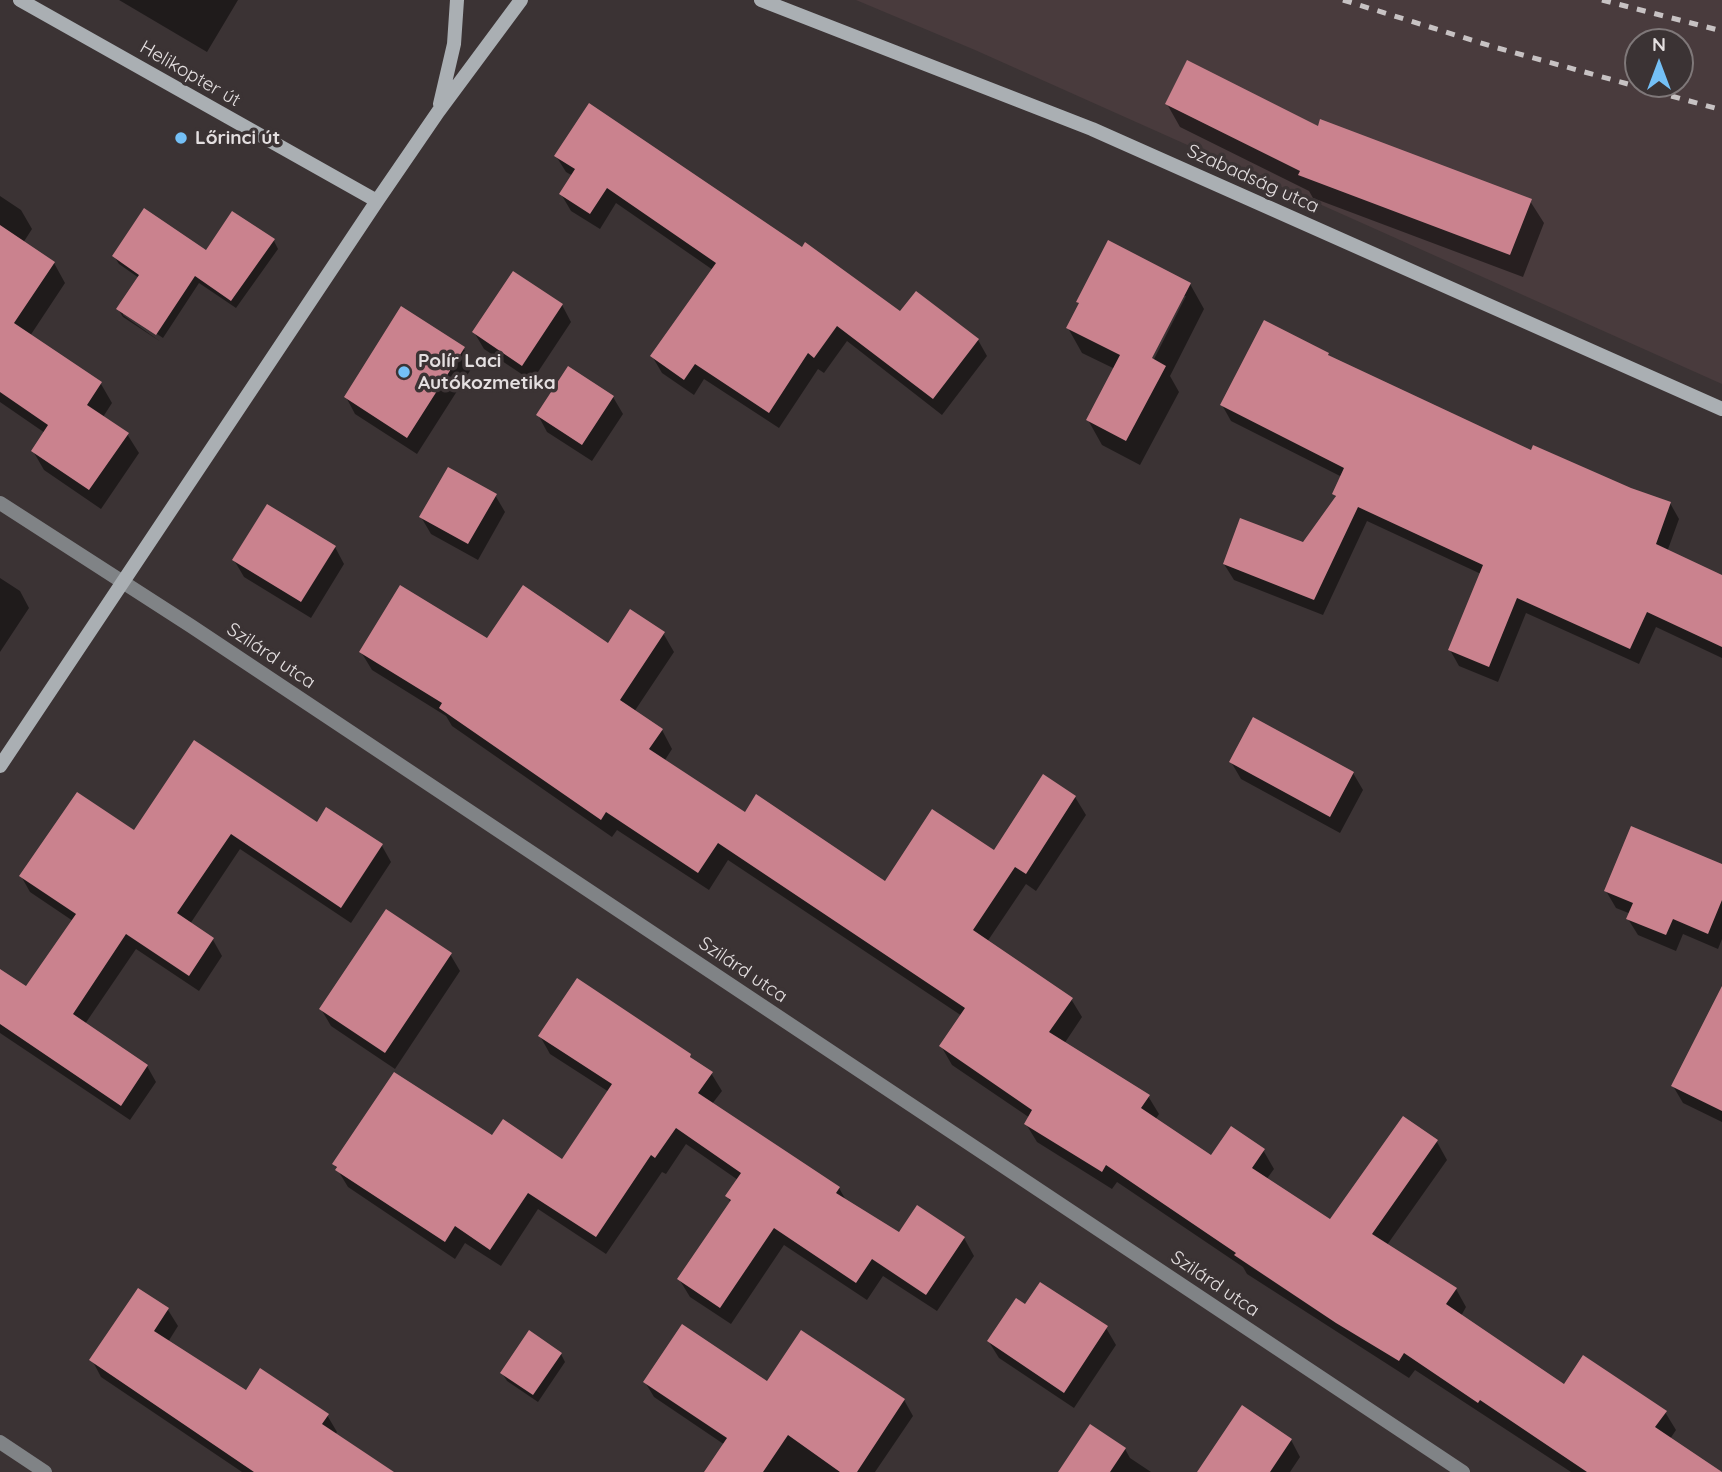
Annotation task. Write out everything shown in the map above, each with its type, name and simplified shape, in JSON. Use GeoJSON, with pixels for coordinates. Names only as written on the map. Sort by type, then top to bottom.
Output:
{"type":"FeatureCollection","features":[{"type":"Feature","properties":{"kind":"street","name":"Helikopter út"},"geometry":{"type":"LineString","coordinates":[[20,0],[377,201]]}},
{"type":"Feature","properties":{"kind":"street"},"geometry":{"type":"LineString","coordinates":[[438,112],[454,44],[457,0]]}},
{"type":"Feature","properties":{"kind":"street"},"geometry":{"type":"LineString","coordinates":[[0,766],[377,201],[438,112],[521,0]]}},
{"type":"Feature","properties":{"kind":"street","name":"Szabadság utca"},"geometry":{"type":"LineString","coordinates":[[761,0],[1092,129],[1722,410]]}},
{"type":"Feature","properties":{"kind":"street","name":"Szilárd utca"},"geometry":{"type":"LineString","coordinates":[[0,503],[1463,1472]]}},
{"type":"Feature","properties":{"kind":"street"},"geometry":{"type":"LineString","coordinates":[[0,1442],[45,1472]]}},
{"type":"Feature","properties":{"kind":"shaded area"},"geometry":{"type":"Polygon","coordinates":[[[856,0],[1722,0],[1722,384],[975,50],[856,0]]]}},
{"type":"Feature","properties":{"kind":"building"},"geometry":{"type":"Polygon","coordinates":[[[1187,60],[1318,126],[1320,119],[1532,199],[1510,255],[1298,175],[1300,171],[1165,104],[1187,60]]]}},
{"type":"Feature","properties":{"kind":"building"},"geometry":{"type":"Polygon","coordinates":[[[589,103],[802,247],[805,242],[900,311],[916,291],[979,339],[933,399],[837,326],[814,358],[808,353],[769,413],[695,364],[684,380],[650,356],[716,263],[607,188],[590,214],[559,194],[575,169],[554,156],[589,103]]]}},
{"type":"Feature","properties":{"kind":"building"},"geometry":{"type":"Polygon","coordinates":[[[144,208],[206,250],[232,211],[275,239],[231,301],[195,276],[156,335],[116,309],[139,275],[112,256],[144,208]]]}},
{"type":"Feature","properties":{"kind":"building"},"geometry":{"type":"Polygon","coordinates":[[[0,225],[55,262],[14,323],[102,382],[87,405],[129,433],[89,490],[31,451],[48,425],[0,392],[0,225]]]}},
{"type":"Feature","properties":{"kind":"building"},"geometry":{"type":"Polygon","coordinates":[[[1108,240],[1191,283],[1152,358],[1166,366],[1126,441],[1086,420],[1120,355],[1066,328],[1079,303],[1076,302],[1108,240]]]}},
{"type":"Feature","properties":{"kind":"building"},"geometry":{"type":"Polygon","coordinates":[[[513,271],[563,304],[522,366],[472,332],[513,271]]]}},
{"type":"Feature","properties":{"kind":"building","name":"Polír Laci Autókozmetika"},"geometry":{"type":"Polygon","coordinates":[[[401,306],[465,347],[407,438],[344,397],[401,306]]]}},
{"type":"Feature","properties":{"kind":"building"},"geometry":{"type":"Polygon","coordinates":[[[1264,320],[1329,353],[1328,355],[1531,450],[1533,445],[1631,488],[1671,502],[1656,544],[1722,575],[1722,647],[1647,612],[1630,649],[1517,598],[1489,667],[1448,650],[1483,565],[1358,507],[1314,600],[1223,564],[1240,518],[1303,542],[1336,496],[1332,494],[1344,468],[1220,405],[1264,320]]]}},
{"type":"Feature","properties":{"kind":"building"},"geometry":{"type":"Polygon","coordinates":[[[568,366],[614,396],[582,445],[536,415],[568,366]]]}},
{"type":"Feature","properties":{"kind":"building"},"geometry":{"type":"Polygon","coordinates":[[[448,467],[497,494],[468,544],[419,517],[448,467]]]}},
{"type":"Feature","properties":{"kind":"building"},"geometry":{"type":"Polygon","coordinates":[[[267,504],[336,546],[301,602],[232,560],[267,504]]]}},
{"type":"Feature","properties":{"kind":"building"},"geometry":{"type":"Polygon","coordinates":[[[400,585],[487,638],[523,585],[608,643],[630,609],[665,632],[620,700],[663,729],[649,749],[745,812],[756,794],[885,881],[932,809],[994,850],[1043,774],[1076,796],[1026,874],[1015,867],[973,930],[1073,998],[1049,1032],[1150,1095],[1141,1108],[1211,1155],[1231,1126],[1265,1149],[1252,1168],[1330,1219],[1403,1116],[1438,1140],[1372,1234],[1457,1288],[1446,1304],[1564,1384],[1583,1355],[1667,1411],[1655,1427],[1722,1472],[1587,1472],[1404,1353],[1399,1361],[1336,1323],[1106,1165],[1102,1172],[1024,1124],[1032,1110],[939,1046],[965,1008],[718,843],[698,873],[606,812],[601,820],[439,708],[442,703],[359,652],[400,585]]]}},
{"type":"Feature","properties":{"kind":"building"},"geometry":{"type":"Polygon","coordinates":[[[1253,717],[1354,772],[1330,817],[1229,762],[1253,717]]]}},
{"type":"Feature","properties":{"kind":"building"},"geometry":{"type":"Polygon","coordinates":[[[194,740],[317,822],[326,807],[383,844],[341,908],[231,834],[177,913],[214,938],[189,976],[126,934],[73,1014],[148,1065],[121,1106],[0,1024],[0,969],[26,986],[76,914],[19,876],[77,792],[134,830],[194,740]]]}},
{"type":"Feature","properties":{"kind":"building"},"geometry":{"type":"Polygon","coordinates":[[[1631,826],[1722,864],[1722,900],[1708,934],[1673,919],[1666,935],[1626,919],[1633,903],[1604,891],[1631,826]]]}},
{"type":"Feature","properties":{"kind":"building"},"geometry":{"type":"Polygon","coordinates":[[[386,909],[452,953],[385,1053],[319,1009],[386,909]]]}},
{"type":"Feature","properties":{"kind":"building"},"geometry":{"type":"Polygon","coordinates":[[[577,978],[691,1054],[690,1057],[713,1072],[698,1093],[840,1187],[836,1193],[899,1232],[917,1205],[965,1237],[926,1295],[872,1259],[856,1283],[774,1228],[720,1308],[677,1279],[731,1200],[725,1196],[741,1173],[676,1128],[655,1158],[651,1155],[596,1237],[528,1193],[490,1250],[455,1226],[445,1242],[335,1170],[337,1167],[332,1164],[394,1072],[492,1135],[503,1119],[562,1159],[612,1084],[538,1036],[577,978]]]}},
{"type":"Feature","properties":{"kind":"building"},"geometry":{"type":"Polygon","coordinates":[[[1722,986],[1722,1111],[1671,1086],[1722,986]]]}},
{"type":"Feature","properties":{"kind":"building"},"geometry":{"type":"Polygon","coordinates":[[[1040,1282],[1108,1326],[1064,1393],[987,1341],[1016,1298],[1025,1304],[1040,1282]]]}},
{"type":"Feature","properties":{"kind":"building"},"geometry":{"type":"Polygon","coordinates":[[[138,1288],[169,1308],[154,1331],[246,1390],[260,1368],[329,1414],[322,1424],[394,1472],[254,1472],[89,1360],[138,1288]]]}},
{"type":"Feature","properties":{"kind":"building"},"geometry":{"type":"Polygon","coordinates":[[[682,1324],[767,1381],[801,1330],[905,1399],[857,1472],[840,1472],[788,1435],[763,1472],[704,1472],[727,1438],[643,1382],[682,1324]]]}},
{"type":"Feature","properties":{"kind":"building"},"geometry":{"type":"Polygon","coordinates":[[[529,1330],[562,1353],[533,1395],[500,1373],[529,1330]]]}},
{"type":"Feature","properties":{"kind":"building"},"geometry":{"type":"Polygon","coordinates":[[[1242,1405],[1292,1439],[1270,1472],[1197,1472],[1242,1405]]]}},
{"type":"Feature","properties":{"kind":"building"},"geometry":{"type":"Polygon","coordinates":[[[1090,1424],[1126,1448],[1110,1472],[1058,1472],[1090,1424]]]}},
{"type":"Feature","properties":{"kind":"railway"},"geometry":{"type":"LineString","coordinates":[[1343,0],[1494,47],[1722,110]]}},
{"type":"Feature","properties":{"kind":"railway"},"geometry":{"type":"LineString","coordinates":[[1602,0],[1722,31]]}},
{"type":"Feature","properties":{"kind":"place","name":"Lőrinci út"},"geometry":{"type":"Point","coordinates":[181,138]}},
{"type":"Feature","properties":{"kind":"place","name":"Polír Laci Autókozmetika"},"geometry":{"type":"Point","coordinates":[404,372]}}]}
